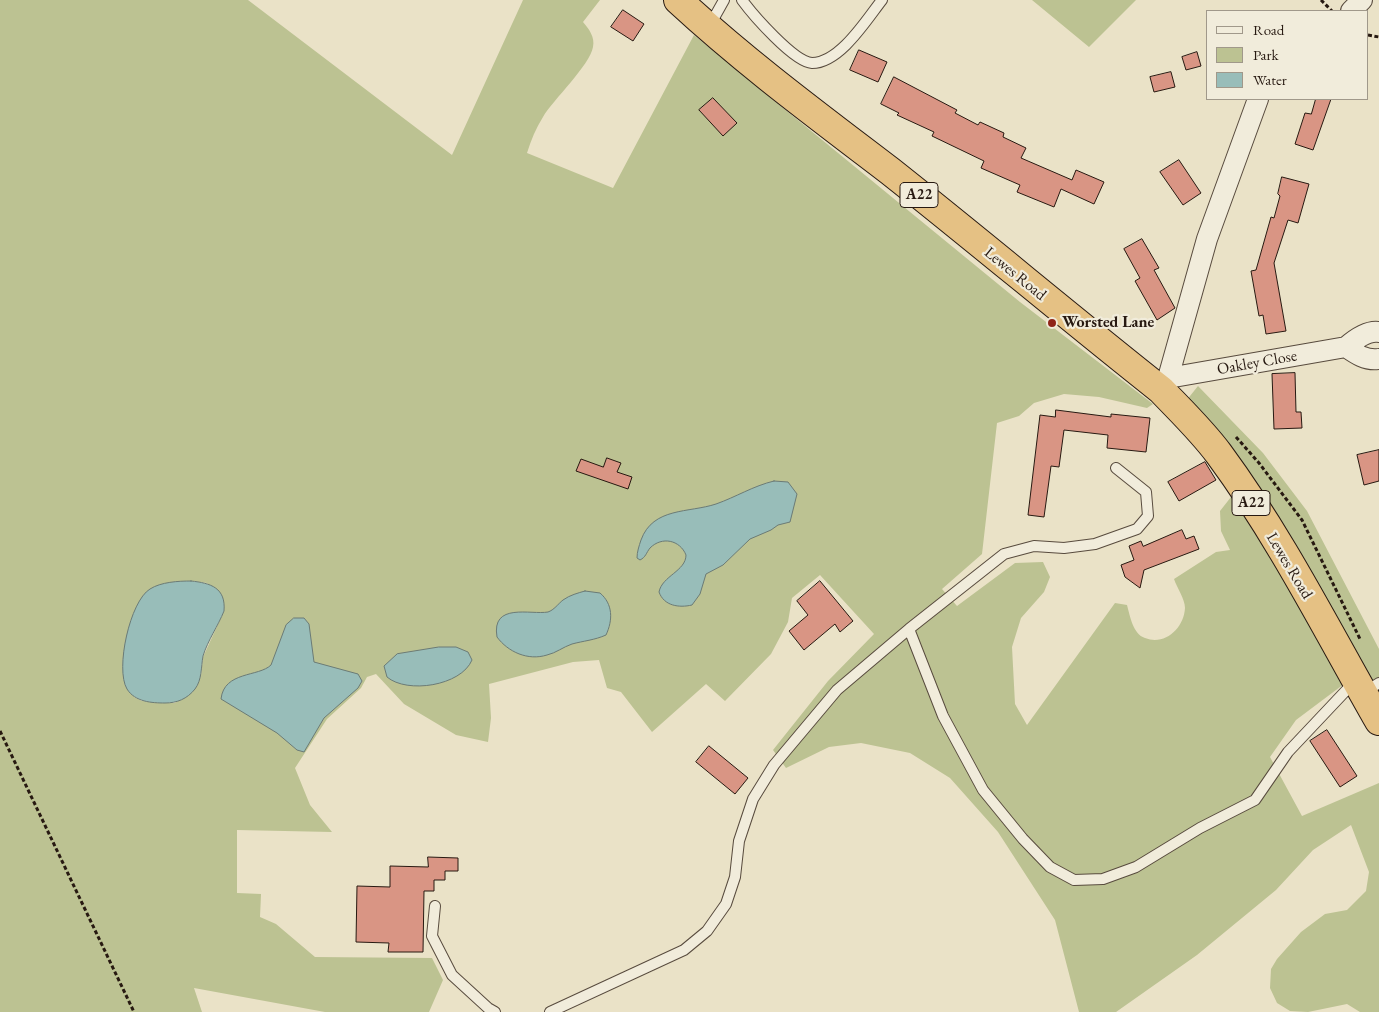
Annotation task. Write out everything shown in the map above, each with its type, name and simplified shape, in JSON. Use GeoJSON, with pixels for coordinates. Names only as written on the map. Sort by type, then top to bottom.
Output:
{"type":"FeatureCollection","features":[{"type":"Feature","properties":{"kind":"highway","name":"Lewes Road"},"geometry":{"type":"LineString","coordinates":[[678,0],[708,28],[1164,384],[1219,454],[1283,552],[1366,685],[1379,721]]}},
{"type":"Feature","properties":{"kind":"street"},"geometry":{"type":"LineString","coordinates":[[1352,10],[1362,0]]}},
{"type":"Feature","properties":{"kind":"street"},"geometry":{"type":"LineString","coordinates":[[1164,384],[1207,238],[1258,100]]}},
{"type":"Feature","properties":{"kind":"street","name":"Oakley Close"},"geometry":{"type":"LineString","coordinates":[[1164,384],[1346,347],[1354,340],[1375,331],[1379,332]]}},
{"type":"Feature","properties":{"kind":"street"},"geometry":{"type":"LineString","coordinates":[[1346,347],[1358,355],[1372,360],[1379,359]]}},
{"type":"Feature","properties":{"kind":"lane"},"geometry":{"type":"LineString","coordinates":[[708,28],[724,0]]}},
{"type":"Feature","properties":{"kind":"lane"},"geometry":{"type":"LineString","coordinates":[[742,0],[788,48],[802,60],[813,63],[825,60],[851,41],[882,0]]}},
{"type":"Feature","properties":{"kind":"lane"},"geometry":{"type":"LineString","coordinates":[[550,1012],[684,950],[707,931],[726,904],[735,877],[740,841],[753,799],[774,765],[837,690],[909,629],[1004,554],[1034,546],[1064,548],[1095,544],[1137,529],[1148,516],[1146,492],[1116,468]]}},
{"type":"Feature","properties":{"kind":"lane"},"geometry":{"type":"LineString","coordinates":[[909,629],[943,716],[983,790],[1023,839],[1050,867],[1074,880],[1103,878],[1136,867],[1200,828],[1255,800],[1288,752],[1366,685]]}},
{"type":"Feature","properties":{"kind":"lane"},"geometry":{"type":"LineString","coordinates":[[435,906],[432,936],[452,975],[495,1012]]}},
{"type":"Feature","properties":{"kind":"path"},"geometry":{"type":"LineString","coordinates":[[1321,0],[1331,10]]}},
{"type":"Feature","properties":{"kind":"path"},"geometry":{"type":"LineString","coordinates":[[0,731],[134,1012]]}},
{"type":"Feature","properties":{"kind":"green space"},"geometry":{"type":"Polygon","coordinates":[[[0,0],[248,0],[452,155],[523,0],[600,0],[583,22],[593,40],[590,54],[578,73],[543,117],[527,153],[613,188],[694,35],[1020,302],[1153,404],[1147,408],[1099,397],[1064,394],[1034,403],[1019,416],[997,423],[982,554],[942,589],[957,606],[1015,563],[1043,562],[1050,577],[1044,592],[1021,618],[1012,647],[1015,704],[1027,725],[1115,603],[1127,605],[1135,629],[1141,636],[1152,640],[1160,640],[1172,634],[1181,622],[1185,608],[1174,579],[1216,552],[1230,550],[1221,531],[1220,511],[1231,497],[1272,559],[1344,684],[1296,720],[1270,757],[1302,816],[1379,783],[1379,1012],[1360,1012],[1347,1004],[1308,1012],[1290,1011],[1277,1003],[1270,988],[1271,969],[1277,959],[1301,932],[1325,914],[1347,910],[1366,891],[1369,872],[1351,825],[1313,850],[1276,890],[1197,955],[1116,1012],[1079,1012],[1055,920],[998,832],[950,778],[910,753],[861,743],[829,747],[786,768],[773,750],[828,681],[874,634],[820,575],[792,598],[788,622],[771,654],[725,701],[706,684],[652,732],[621,692],[607,688],[599,660],[573,662],[489,684],[491,718],[488,742],[456,735],[404,704],[376,674],[367,677],[361,688],[327,719],[295,768],[310,805],[332,832],[237,830],[237,893],[261,894],[260,917],[276,924],[315,957],[432,958],[443,980],[429,1012],[325,1012],[194,988],[202,1012],[0,1012],[0,0]],[[177,582],[134,697],[142,701],[175,703],[201,675],[203,657],[224,611],[207,583],[177,582]]]}},
{"type":"Feature","properties":{"kind":"green space"},"geometry":{"type":"Polygon","coordinates":[[[1032,0],[1136,0],[1089,47],[1032,0]]]}},
{"type":"Feature","properties":{"kind":"green space"},"geometry":{"type":"Polygon","coordinates":[[[1198,386],[1263,453],[1307,511],[1379,649],[1379,693],[1335,620],[1186,401],[1198,386]]]}},
{"type":"Feature","properties":{"kind":"water"},"geometry":{"type":"Polygon","coordinates":[[[774,481],[788,482],[797,494],[790,522],[778,525],[750,539],[723,565],[706,574],[700,594],[692,605],[677,606],[664,600],[659,592],[661,586],[678,570],[685,561],[686,555],[680,546],[670,541],[665,541],[655,544],[650,548],[644,558],[640,560],[637,558],[641,540],[647,529],[663,516],[716,504],[774,481]]]}},
{"type":"Feature","properties":{"kind":"water"},"geometry":{"type":"Polygon","coordinates":[[[191,581],[205,583],[216,588],[220,592],[224,603],[224,611],[203,656],[200,678],[197,685],[189,695],[182,700],[174,702],[155,703],[134,697],[127,689],[123,667],[126,636],[136,607],[143,596],[154,587],[170,582],[191,581]]]}},
{"type":"Feature","properties":{"kind":"water"},"geometry":{"type":"Polygon","coordinates":[[[585,591],[600,593],[607,602],[611,618],[606,635],[572,644],[540,657],[519,654],[507,647],[497,637],[497,626],[500,619],[506,614],[514,612],[548,612],[566,598],[585,591]]]}},
{"type":"Feature","properties":{"kind":"water"},"geometry":{"type":"Polygon","coordinates":[[[294,618],[304,618],[309,624],[314,662],[358,674],[362,681],[358,688],[324,718],[304,752],[297,750],[277,733],[221,699],[228,684],[235,679],[266,669],[271,665],[286,625],[294,618]]]}},
{"type":"Feature","properties":{"kind":"water"},"geometry":{"type":"Polygon","coordinates":[[[439,647],[456,647],[468,652],[472,660],[466,669],[457,676],[433,685],[407,685],[387,677],[384,666],[397,654],[439,647]]]}},
{"type":"Feature","properties":{"kind":"building"},"geometry":{"type":"Polygon","coordinates":[[[623,10],[644,24],[633,41],[611,27],[623,10]]]}},
{"type":"Feature","properties":{"kind":"building"},"geometry":{"type":"Polygon","coordinates":[[[859,50],[887,62],[878,82],[850,70],[859,50]]]}},
{"type":"Feature","properties":{"kind":"building"},"geometry":{"type":"Polygon","coordinates":[[[1197,52],[1201,66],[1186,70],[1182,57],[1197,52]]]}},
{"type":"Feature","properties":{"kind":"building"},"geometry":{"type":"Polygon","coordinates":[[[1171,72],[1175,87],[1154,92],[1150,77],[1171,72]]]}},
{"type":"Feature","properties":{"kind":"building"},"geometry":{"type":"Polygon","coordinates":[[[894,77],[957,110],[955,113],[978,125],[980,122],[1004,133],[1003,137],[1026,148],[1021,158],[1072,180],[1076,170],[1104,182],[1094,204],[1061,189],[1054,207],[1017,192],[1020,185],[981,168],[984,161],[932,136],[934,132],[897,115],[899,113],[881,104],[894,77]]]}},
{"type":"Feature","properties":{"kind":"building"},"geometry":{"type":"Polygon","coordinates":[[[713,98],[737,123],[723,136],[699,110],[713,98]]]}},
{"type":"Feature","properties":{"kind":"building"},"geometry":{"type":"Polygon","coordinates":[[[1316,100],[1331,100],[1313,150],[1295,144],[1305,113],[1311,114],[1316,100]]]}},
{"type":"Feature","properties":{"kind":"building"},"geometry":{"type":"Polygon","coordinates":[[[1179,160],[1201,193],[1183,205],[1160,172],[1179,160]]]}},
{"type":"Feature","properties":{"kind":"building"},"geometry":{"type":"Polygon","coordinates":[[[1282,177],[1309,184],[1298,223],[1288,220],[1274,263],[1286,331],[1266,334],[1263,315],[1259,316],[1251,271],[1256,270],[1271,217],[1274,218],[1280,196],[1278,194],[1282,177]]]}},
{"type":"Feature","properties":{"kind":"building"},"geometry":{"type":"Polygon","coordinates":[[[1142,239],[1159,268],[1154,270],[1175,308],[1157,320],[1135,281],[1140,278],[1124,249],[1142,239]]]}},
{"type":"Feature","properties":{"kind":"building"},"geometry":{"type":"Polygon","coordinates":[[[1295,373],[1296,412],[1301,412],[1302,428],[1274,429],[1272,374],[1295,373]]]}},
{"type":"Feature","properties":{"kind":"building"},"geometry":{"type":"Polygon","coordinates":[[[1056,410],[1111,417],[1111,414],[1150,418],[1146,452],[1107,448],[1108,435],[1064,430],[1059,467],[1051,466],[1044,517],[1028,515],[1040,415],[1055,417],[1056,410]]]}},
{"type":"Feature","properties":{"kind":"building"},"geometry":{"type":"Polygon","coordinates":[[[1379,450],[1379,481],[1364,485],[1357,455],[1379,450]]]}},
{"type":"Feature","properties":{"kind":"building"},"geometry":{"type":"Polygon","coordinates":[[[607,458],[621,463],[617,472],[632,477],[628,489],[576,471],[581,459],[603,467],[607,458]]]}},
{"type":"Feature","properties":{"kind":"building"},"geometry":{"type":"Polygon","coordinates":[[[1205,462],[1216,480],[1179,501],[1168,482],[1205,462]]]}},
{"type":"Feature","properties":{"kind":"building"},"geometry":{"type":"Polygon","coordinates":[[[1182,530],[1186,539],[1194,536],[1199,549],[1144,570],[1140,588],[1125,577],[1121,565],[1134,560],[1129,546],[1141,541],[1143,546],[1182,530]]]}},
{"type":"Feature","properties":{"kind":"building"},"geometry":{"type":"Polygon","coordinates":[[[820,581],[853,621],[840,632],[835,624],[804,650],[789,631],[808,615],[797,601],[820,581]]]}},
{"type":"Feature","properties":{"kind":"building"},"geometry":{"type":"Polygon","coordinates":[[[1327,730],[1357,776],[1340,787],[1310,741],[1327,730]]]}},
{"type":"Feature","properties":{"kind":"building"},"geometry":{"type":"Polygon","coordinates":[[[709,746],[748,778],[735,794],[696,762],[709,746]]]}},
{"type":"Feature","properties":{"kind":"building"},"geometry":{"type":"Polygon","coordinates":[[[428,857],[458,858],[458,871],[445,871],[445,880],[434,880],[434,891],[424,891],[423,952],[388,952],[389,943],[356,942],[357,886],[390,887],[390,866],[428,867],[428,857]]]}},
{"type":"Feature","properties":{"kind":"place","name":"Worsted Lane"},"geometry":{"type":"Point","coordinates":[1052,323]}}]}
